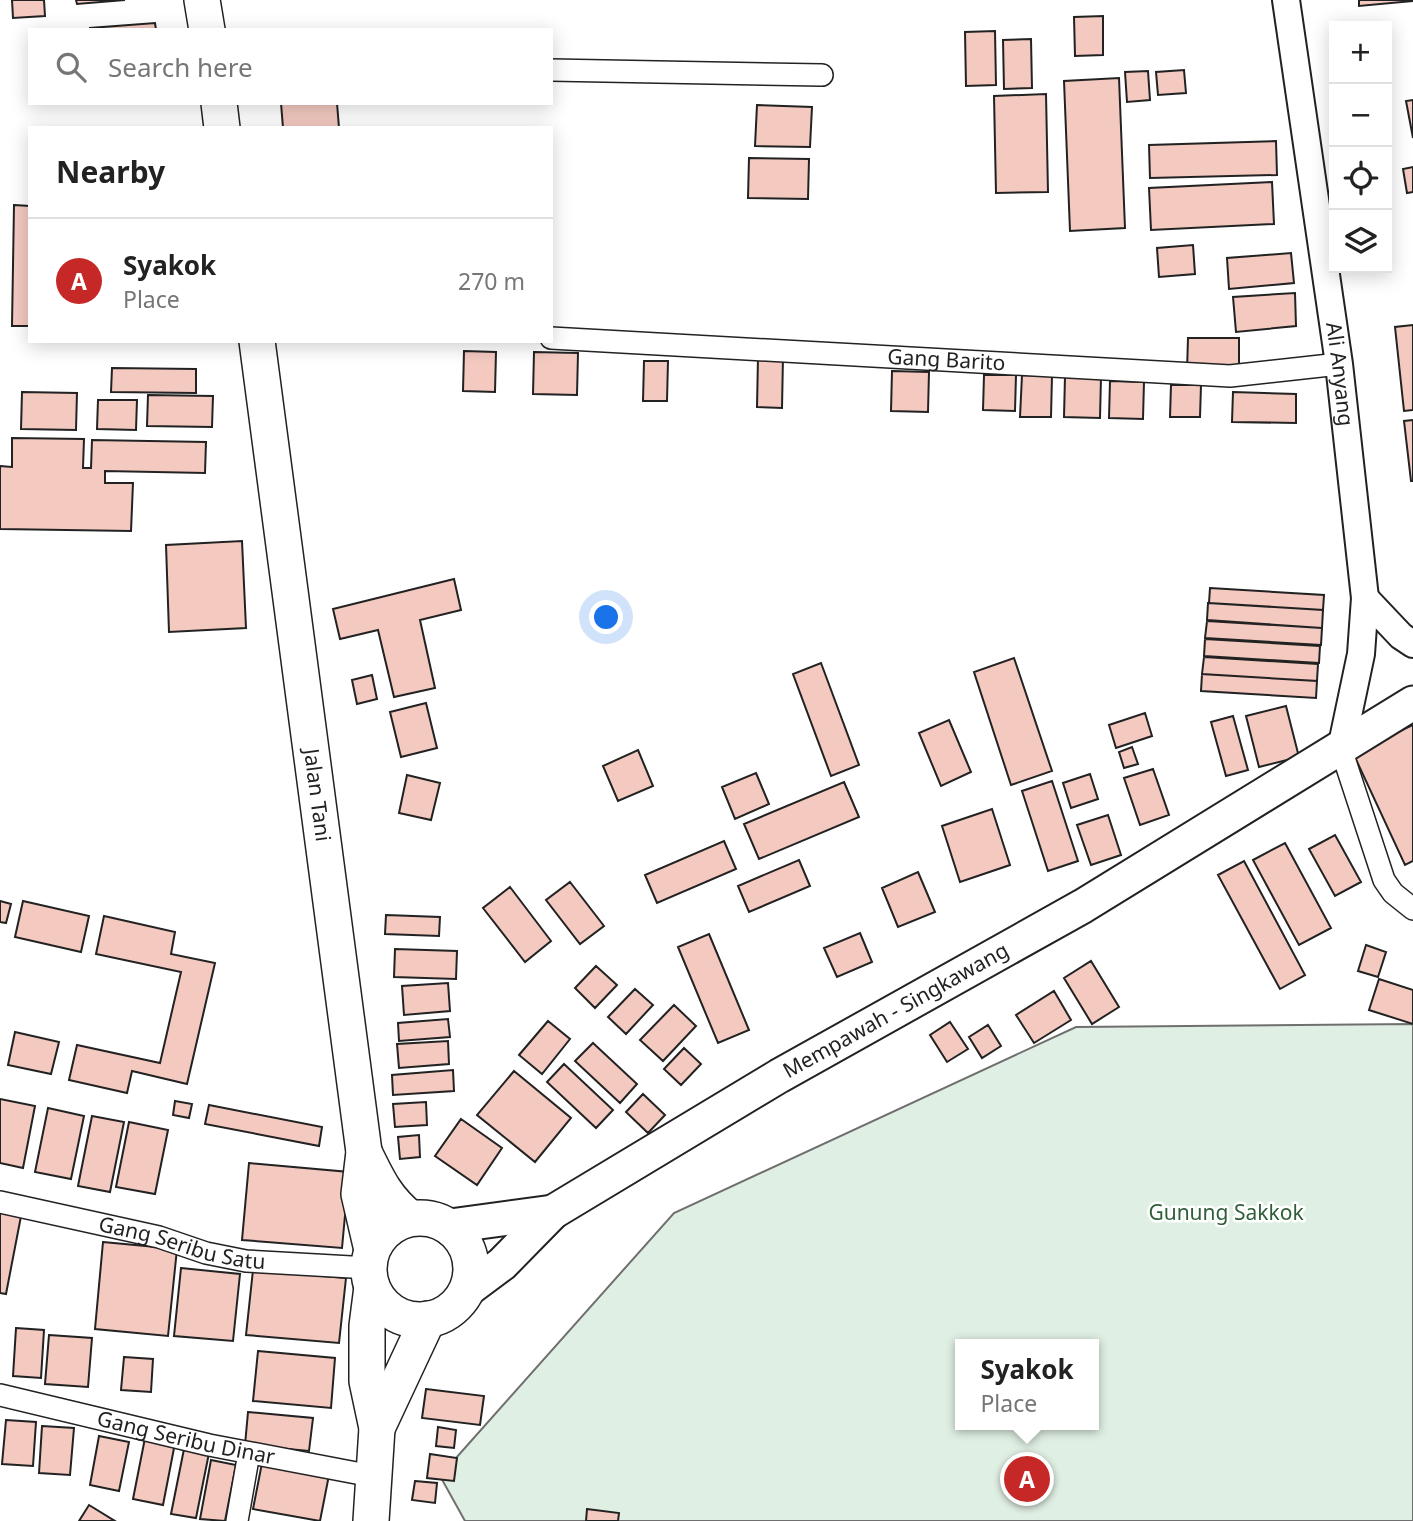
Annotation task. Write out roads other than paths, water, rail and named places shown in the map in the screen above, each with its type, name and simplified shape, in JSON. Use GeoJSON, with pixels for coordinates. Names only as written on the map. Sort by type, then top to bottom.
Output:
{"type":"FeatureCollection","features":[{"type":"Feature","properties":{"kind":"highway"},"geometry":{"type":"LineString","coordinates":[[202,0],[207,28]]}},
{"type":"Feature","properties":{"kind":"highway"},"geometry":{"type":"LineString","coordinates":[[219,105],[222,126]]}},
{"type":"Feature","properties":{"kind":"highway","name":"Jalan Tani"},"geometry":{"type":"LineString","coordinates":[[257,343],[363,1152],[359,1195],[371,1269]]}},
{"type":"Feature","properties":{"kind":"highway"},"geometry":{"type":"LineString","coordinates":[[363,1152],[393,1205],[410,1218]]}},
{"type":"Feature","properties":{"kind":"highway"},"geometry":{"type":"LineString","coordinates":[[371,1269],[388,1310],[400,1317],[414,1320],[438,1317],[455,1306],[467,1290],[471,1276],[469,1255],[460,1236],[450,1226],[424,1217],[410,1218],[387,1229],[371,1269],[367,1326],[367,1381],[377,1428],[371,1521]]}},
{"type":"Feature","properties":{"kind":"highway"},"geometry":{"type":"LineString","coordinates":[[377,1428],[428,1320]]}},
{"type":"Feature","properties":{"kind":"main road","name":"Mempawah - Singkawang"},"geometry":{"type":"LineString","coordinates":[[467,1290],[502,1264],[553,1212],[779,1076],[1051,925],[1413,704]]}},
{"type":"Feature","properties":{"kind":"main road"},"geometry":{"type":"LineString","coordinates":[[450,1226],[553,1212]]}},
{"type":"Feature","properties":{"kind":"street","name":"Ali Anyang"},"geometry":{"type":"LineString","coordinates":[[1286,0],[1339,364],[1365,597],[1361,654],[1341,749]]}},
{"type":"Feature","properties":{"kind":"street"},"geometry":{"type":"LineString","coordinates":[[553,71],[822,75]]}},
{"type":"Feature","properties":{"kind":"street","name":"Gang Barito"},"geometry":{"type":"LineString","coordinates":[[553,338],[1230,376],[1339,364]]}},
{"type":"Feature","properties":{"kind":"street"},"geometry":{"type":"LineString","coordinates":[[1365,597],[1401,636],[1413,644]]}},
{"type":"Feature","properties":{"kind":"street"},"geometry":{"type":"LineString","coordinates":[[1341,749],[1384,880],[1393,893],[1413,909]]}},
{"type":"Feature","properties":{"kind":"street","name":"Gang Seribu Satu"},"geometry":{"type":"LineString","coordinates":[[0,1202],[159,1237],[206,1253],[246,1262],[371,1269]]}},
{"type":"Feature","properties":{"kind":"street","name":"Gang Seribu Dinar"},"geometry":{"type":"LineString","coordinates":[[0,1395],[249,1453],[372,1476]]}},
{"type":"Feature","properties":{"kind":"street"},"geometry":{"type":"LineString","coordinates":[[237,1521],[249,1453]]}},
{"type":"Feature","properties":{"kind":"place","name":"Syakok"},"geometry":{"type":"Point","coordinates":[1027,1479]}},
{"type":"Feature","properties":{"kind":"park label","name":"Gunung Sakkok"},"geometry":{"type":"Point","coordinates":[1226,1213]}}]}
